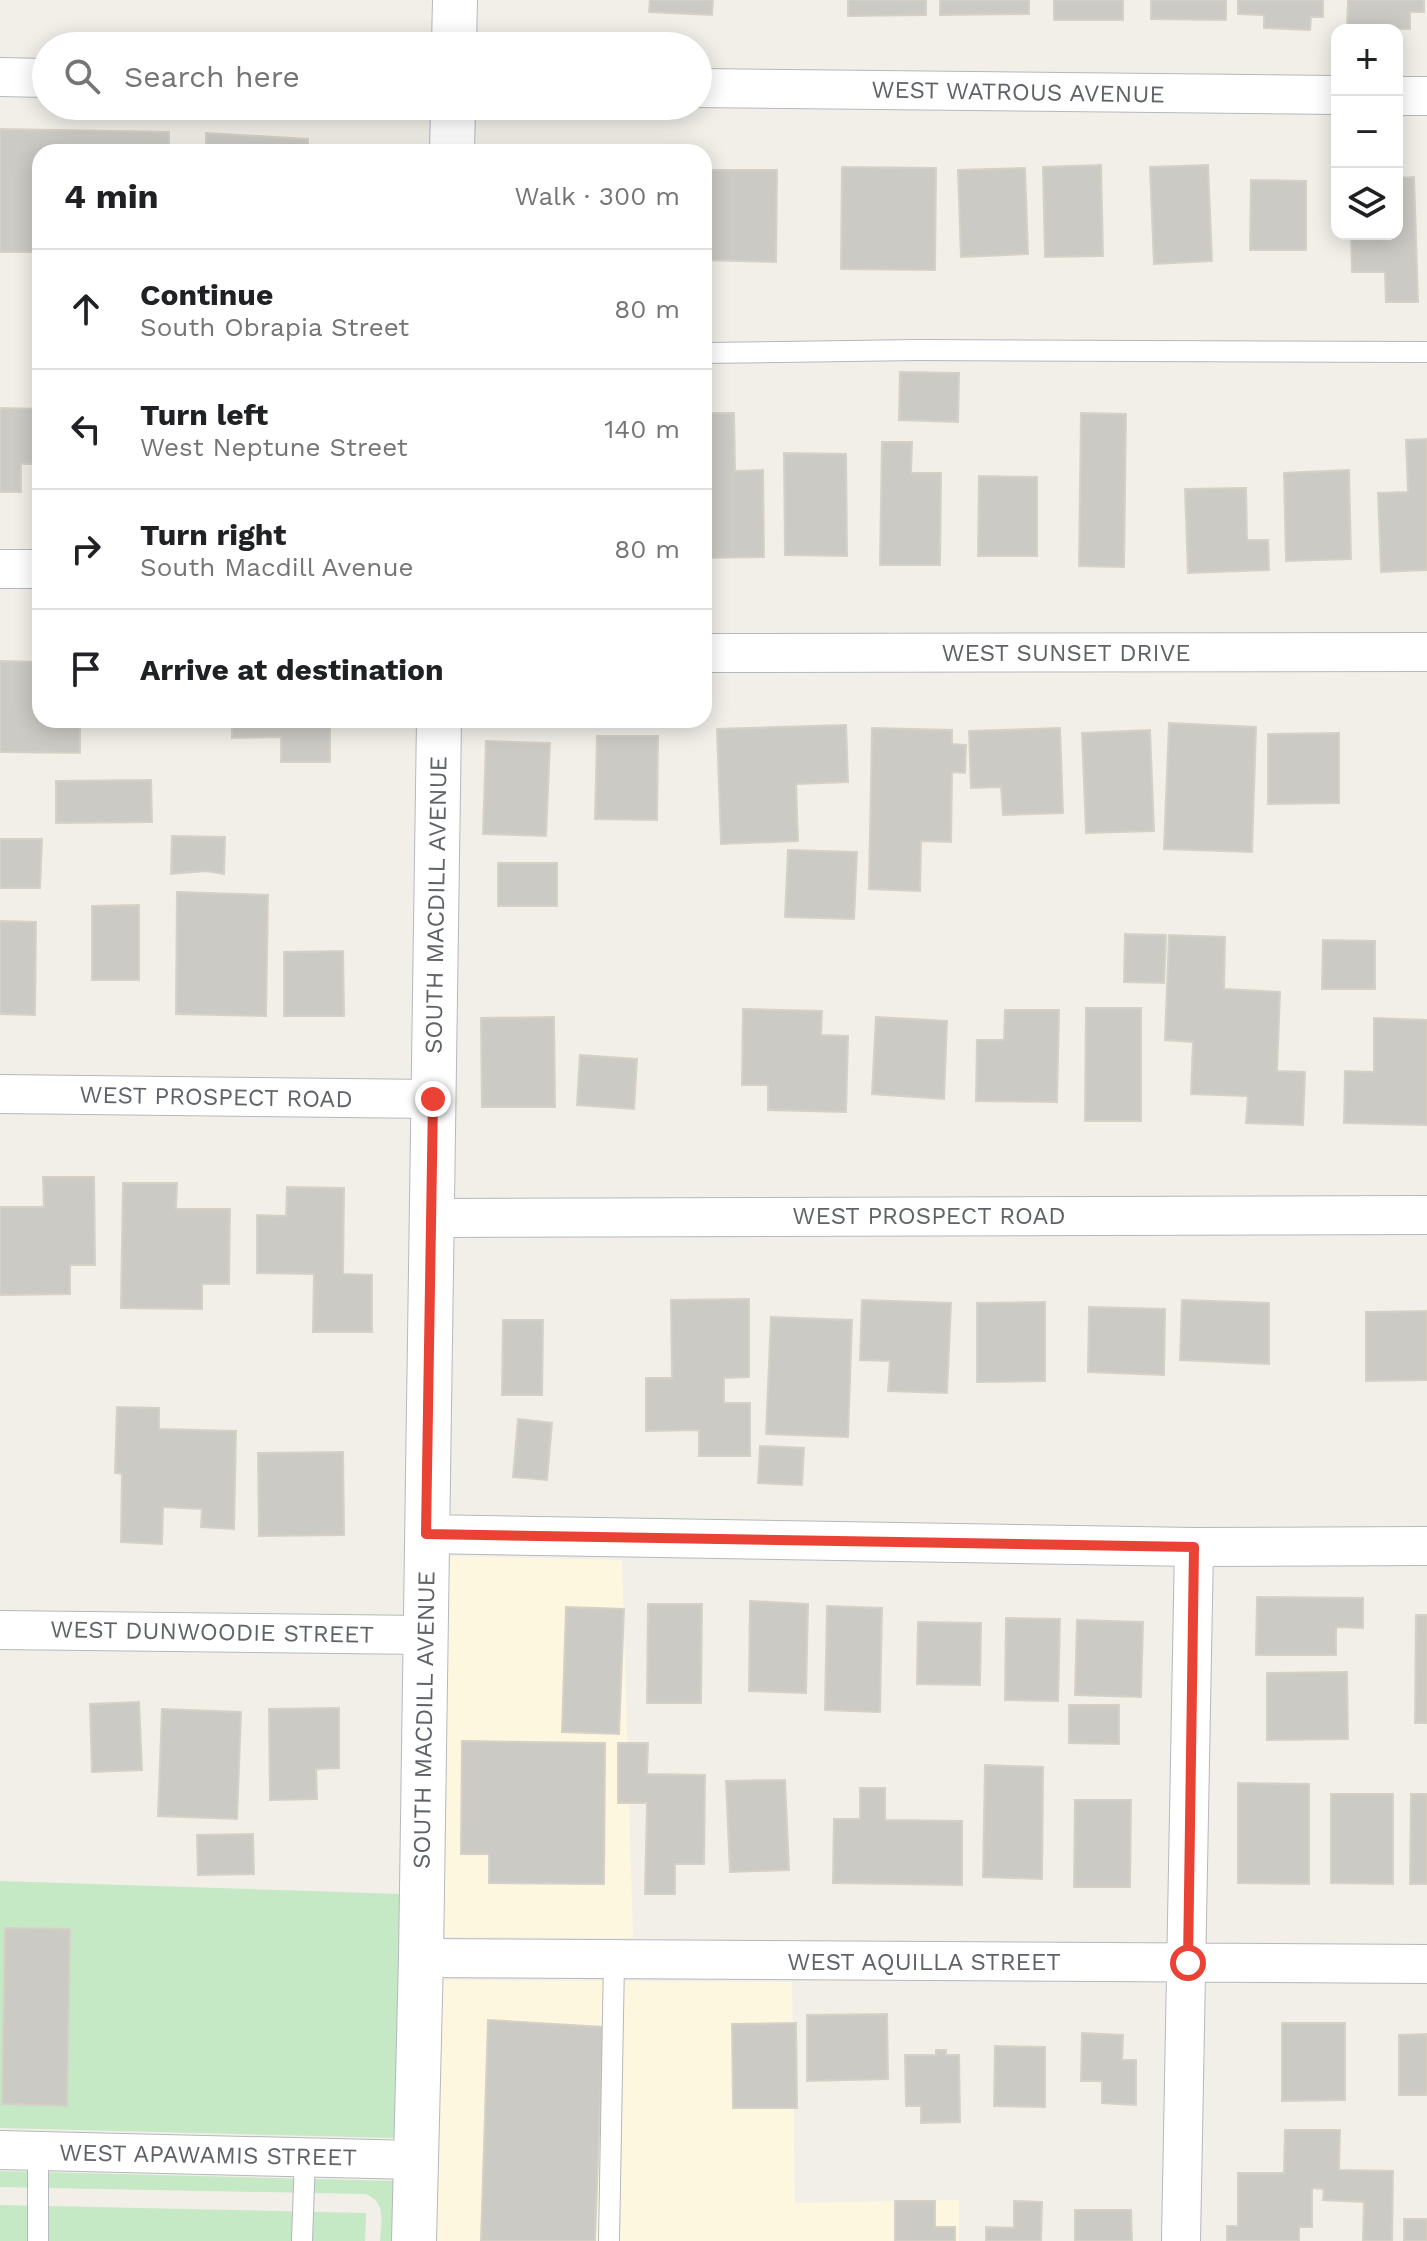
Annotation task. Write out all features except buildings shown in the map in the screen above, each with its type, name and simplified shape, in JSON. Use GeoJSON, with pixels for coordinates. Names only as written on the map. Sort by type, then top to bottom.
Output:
{"type":"FeatureCollection","features":[{"type":"Feature","properties":{"kind":"street"},"geometry":{"type":"LineString","coordinates":[[454,32],[455,0]]}},
{"type":"Feature","properties":{"kind":"street"},"geometry":{"type":"LineString","coordinates":[[0,77],[32,78]]}},
{"type":"Feature","properties":{"kind":"street","name":"WEST WATROUS AVENUE"},"geometry":{"type":"LineString","coordinates":[[712,88],[1331,95]]}},
{"type":"Feature","properties":{"kind":"street"},"geometry":{"type":"LineString","coordinates":[[1403,96],[1427,96]]}},
{"type":"Feature","properties":{"kind":"street"},"geometry":{"type":"LineString","coordinates":[[452,144],[453,120]]}},
{"type":"Feature","properties":{"kind":"street"},"geometry":{"type":"LineString","coordinates":[[0,569],[32,569]]}},
{"type":"Feature","properties":{"kind":"street","name":"WEST SUNSET DRIVE"},"geometry":{"type":"LineString","coordinates":[[712,653],[1427,652]]}},
{"type":"Feature","properties":{"kind":"street","name":"SOUTH MACDILL AVENUE"},"geometry":{"type":"LineString","coordinates":[[414,2241],[439,728]]}},
{"type":"Feature","properties":{"kind":"street","name":"WEST PROSPECT ROAD"},"geometry":{"type":"LineString","coordinates":[[0,1094],[433,1099]]}},
{"type":"Feature","properties":{"kind":"street","name":"WEST PROSPECT ROAD"},"geometry":{"type":"LineString","coordinates":[[431,1218],[1427,1215]]}},
{"type":"Feature","properties":{"kind":"street"},"geometry":{"type":"LineString","coordinates":[[426,1534],[1194,1547],[1427,1546]]}},
{"type":"Feature","properties":{"kind":"street"},"geometry":{"type":"LineString","coordinates":[[1181,2241],[1194,1547]]}},
{"type":"Feature","properties":{"kind":"street","name":"WEST DUNWOODIE STREET"},"geometry":{"type":"LineString","coordinates":[[0,1630],[425,1635]]}},
{"type":"Feature","properties":{"kind":"street","name":"WEST AQUILLA STREET"},"geometry":{"type":"LineString","coordinates":[[421,1958],[1427,1964]]}},
{"type":"Feature","properties":{"kind":"street","name":"WEST APAWAMIS STREET"},"geometry":{"type":"LineString","coordinates":[[0,2150],[415,2160]]}},
{"type":"Feature","properties":{"kind":"lane"},"geometry":{"type":"LineString","coordinates":[[712,353],[918,350],[1427,352]]}},
{"type":"Feature","properties":{"kind":"lane"},"geometry":{"type":"LineString","coordinates":[[609,2241],[614,1960]]}},
{"type":"Feature","properties":{"kind":"lane"},"geometry":{"type":"LineString","coordinates":[[38,2151],[38,2241]]}},
{"type":"Feature","properties":{"kind":"lane"},"geometry":{"type":"LineString","coordinates":[[302,2241],[305,2157]]}},
{"type":"Feature","properties":{"kind":"shaded area"},"geometry":{"type":"Polygon","coordinates":[[[444,1556],[622,1560],[633,1938],[440,1937],[444,1556]]]}},
{"type":"Feature","properties":{"kind":"shaded area"},"geometry":{"type":"Polygon","coordinates":[[[439,1980],[792,1982],[795,2203],[959,2200],[959,2241],[434,2241],[439,1980]]]}},
{"type":"Feature","properties":{"kind":"green space"},"geometry":{"type":"Polygon","coordinates":[[[0,1881],[402,1894],[397,2138],[0,2128],[0,1881]]]}},
{"type":"Feature","properties":{"kind":"green space"},"geometry":{"type":"Polygon","coordinates":[[[0,2171],[396,2181],[395,2241],[380,2241],[380,2208],[366,2194],[0,2187],[0,2171]]]}},
{"type":"Feature","properties":{"kind":"green space"},"geometry":{"type":"Polygon","coordinates":[[[0,2205],[366,2213],[365,2241],[0,2241],[0,2205]]]}},
{"type":"Feature","properties":{"kind":"route"},"geometry":{"type":"LineString","coordinates":[[433,1099],[426,1534],[1194,1547],[1188,1963]]}}]}
